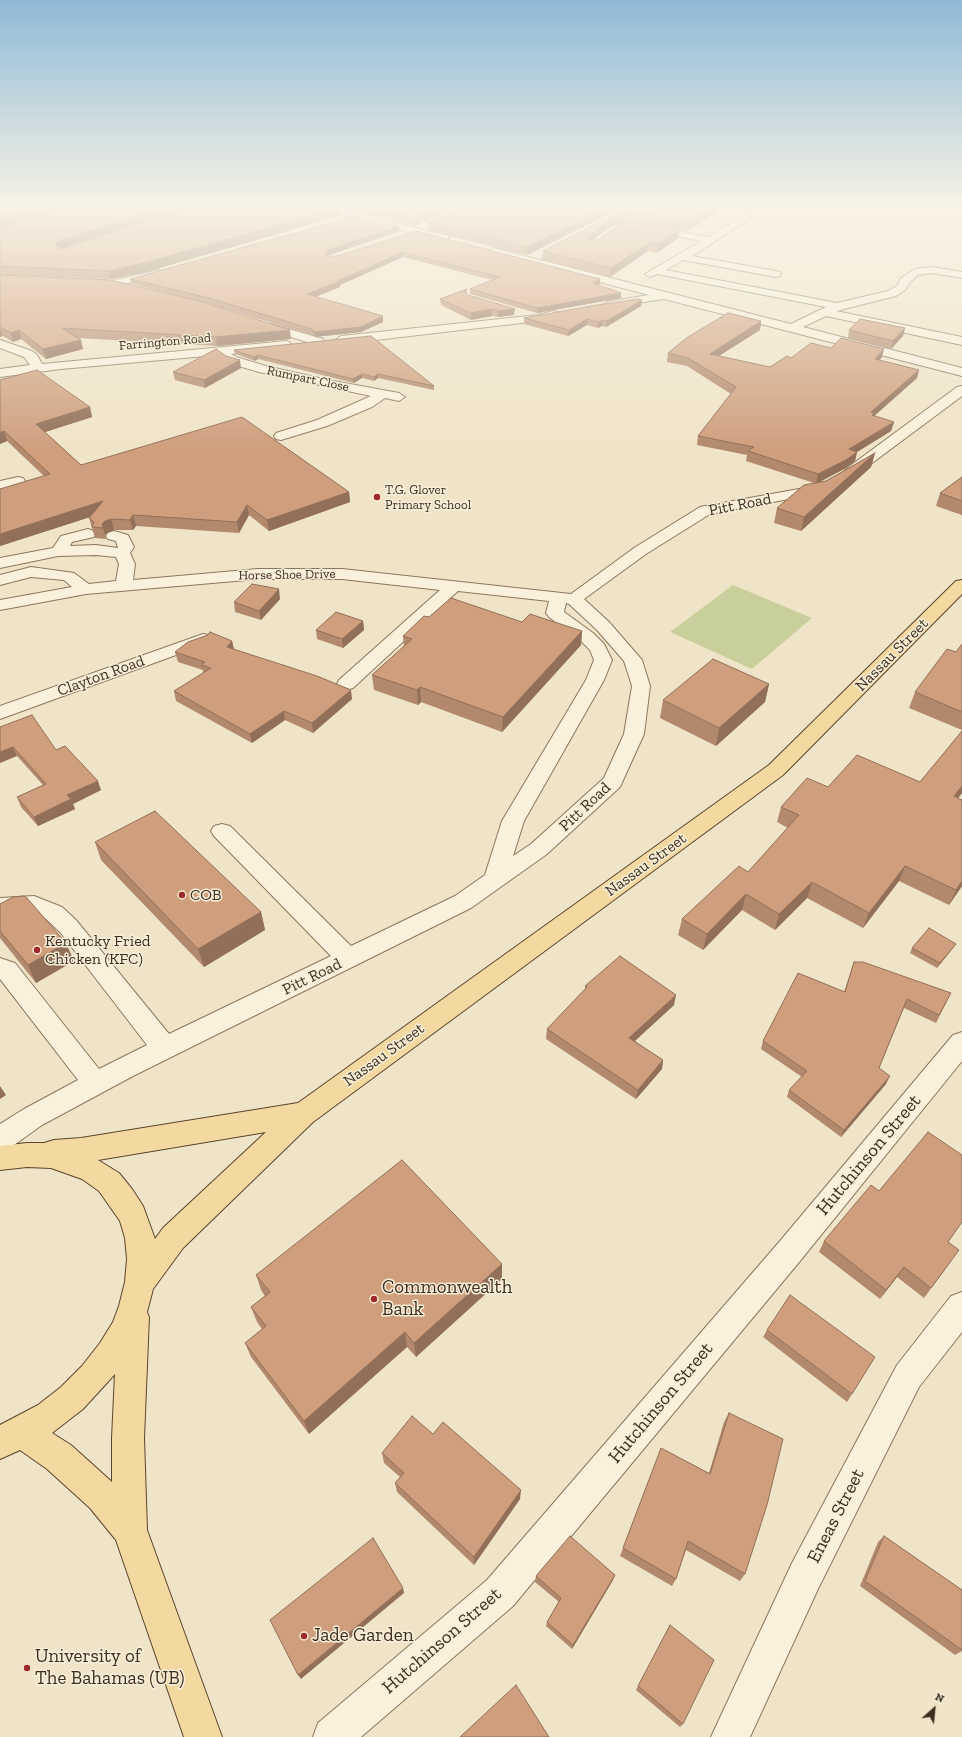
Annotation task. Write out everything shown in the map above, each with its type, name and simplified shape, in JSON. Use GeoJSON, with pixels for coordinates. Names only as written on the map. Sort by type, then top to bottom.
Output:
{"type":"FeatureCollection","features":[{"type":"Feature","properties":{"kind":"main road","name":"Nassau Street"},"geometry":{"type":"LineString","coordinates":[[137,1294],[174,1238],[304,1114],[776,770],[962,585]]}},
{"type":"Feature","properties":{"kind":"main road"},"geometry":{"type":"LineString","coordinates":[[13,1156],[81,1150],[304,1114]]}},
{"type":"Feature","properties":{"kind":"main road"},"geometry":{"type":"LineString","coordinates":[[13,1156],[50,1156],[72,1162],[92,1170],[109,1182],[122,1198],[133,1216],[140,1238],[142,1259],[137,1294],[128,1438],[130,1530],[202,1737]]}},
{"type":"Feature","properties":{"kind":"main road"},"geometry":{"type":"LineString","coordinates":[[11,1437],[49,1416],[72,1398],[93,1377],[125,1331],[137,1294]]}},
{"type":"Feature","properties":{"kind":"main road"},"geometry":{"type":"LineString","coordinates":[[11,1437],[59,1457],[102,1496],[130,1530]]}},
{"type":"Feature","properties":{"kind":"street"},"geometry":{"type":"LineString","coordinates":[[129,288],[133,289]]}},
{"type":"Feature","properties":{"kind":"street"},"geometry":{"type":"LineString","coordinates":[[637,288],[962,372]]}},
{"type":"Feature","properties":{"kind":"street"},"geometry":{"type":"LineString","coordinates":[[744,288],[837,306]]}},
{"type":"Feature","properties":{"kind":"street"},"geometry":{"type":"LineString","coordinates":[[793,328],[837,306],[892,294],[901,288]]}},
{"type":"Feature","properties":{"kind":"street"},"geometry":{"type":"LineString","coordinates":[[596,306],[666,295]]}},
{"type":"Feature","properties":{"kind":"street"},"geometry":{"type":"LineString","coordinates":[[509,309],[539,318]]}},
{"type":"Feature","properties":{"kind":"street"},"geometry":{"type":"LineString","coordinates":[[824,312],[962,341]]}},
{"type":"Feature","properties":{"kind":"street","name":"Farrington Road"},"geometry":{"type":"LineString","coordinates":[[0,373],[37,367],[319,342],[539,318],[562,313]]}},
{"type":"Feature","properties":{"kind":"street"},"geometry":{"type":"LineString","coordinates":[[258,323],[319,342]]}},
{"type":"Feature","properties":{"kind":"street"},"geometry":{"type":"LineString","coordinates":[[0,344],[28,354],[33,358],[37,367]]}},
{"type":"Feature","properties":{"kind":"street","name":"Rumpart Close"},"geometry":{"type":"LineString","coordinates":[[220,351],[232,360],[263,369],[399,398]]}},
{"type":"Feature","properties":{"kind":"street","name":"Pitt Road"},"geometry":{"type":"LineString","coordinates":[[0,1138],[33,1117],[95,1083],[463,902],[540,849],[613,782],[634,734],[641,686],[634,660],[602,626],[566,598],[705,510],[817,491],[850,473],[962,390]]}},
{"type":"Feature","properties":{"kind":"street"},"geometry":{"type":"LineString","coordinates":[[281,436],[322,423],[367,404],[383,394]]}},
{"type":"Feature","properties":{"kind":"street"},"geometry":{"type":"LineString","coordinates":[[0,486],[18,481]]}},
{"type":"Feature","properties":{"kind":"street"},"geometry":{"type":"LineString","coordinates":[[58,551],[61,544],[67,539],[88,534]]}},
{"type":"Feature","properties":{"kind":"street"},"geometry":{"type":"LineString","coordinates":[[114,536],[122,538],[126,547],[122,553]]}},
{"type":"Feature","properties":{"kind":"street"},"geometry":{"type":"LineString","coordinates":[[0,563],[16,558],[42,555],[58,551],[96,550],[122,553]]}},
{"type":"Feature","properties":{"kind":"street"},"geometry":{"type":"LineString","coordinates":[[122,553],[127,564],[124,586]]}},
{"type":"Feature","properties":{"kind":"street"},"geometry":{"type":"LineString","coordinates":[[0,580],[31,572],[68,576],[86,589]]}},
{"type":"Feature","properties":{"kind":"street","name":"Horse Shoe Drive"},"geometry":{"type":"LineString","coordinates":[[0,605],[86,589],[258,574],[342,574],[566,598]]}},
{"type":"Feature","properties":{"kind":"street"},"geometry":{"type":"LineString","coordinates":[[346,684],[455,585]]}},
{"type":"Feature","properties":{"kind":"street"},"geometry":{"type":"LineString","coordinates":[[495,880],[513,821],[595,680],[603,660],[598,648],[588,637],[555,613],[566,598]]}},
{"type":"Feature","properties":{"kind":"street","name":"Clayton Road"},"geometry":{"type":"LineString","coordinates":[[0,713],[203,639]]}},
{"type":"Feature","properties":{"kind":"street"},"geometry":{"type":"LineString","coordinates":[[222,831],[349,959]]}},
{"type":"Feature","properties":{"kind":"street"},"geometry":{"type":"LineString","coordinates":[[0,906],[34,904],[54,913],[68,926],[165,1048]]}},
{"type":"Feature","properties":{"kind":"street"},"geometry":{"type":"LineString","coordinates":[[0,966],[11,976],[95,1083]]}},
{"type":"Feature","properties":{"kind":"street","name":"Hutchinson Street"},"geometry":{"type":"LineString","coordinates":[[332,1737],[500,1593],[790,1250],[962,1042]]}},
{"type":"Feature","properties":{"kind":"street","name":"Eneas Street"},"geometry":{"type":"LineString","coordinates":[[730,1737],[805,1576],[908,1376],[962,1307]]}},
{"type":"Feature","properties":{"kind":"green space"},"geometry":{"type":"Polygon","coordinates":[[[733,585],[812,618],[752,669],[670,632],[733,585]]]}},
{"type":"Feature","properties":{"kind":"building"},"geometry":{"type":"Polygon","coordinates":[[[0,288],[144,288],[199,301],[290,330],[216,337],[62,328],[81,340],[43,349],[19,330],[11,333],[0,327],[0,288]]]}},
{"type":"Feature","properties":{"kind":"building"},"geometry":{"type":"Polygon","coordinates":[[[168,288],[322,288],[307,294],[383,316],[361,327],[314,332],[312,329],[209,298],[168,288]]]}},
{"type":"Feature","properties":{"kind":"building"},"geometry":{"type":"Polygon","coordinates":[[[607,288],[621,293],[537,308],[470,289],[607,288]]]}},
{"type":"Feature","properties":{"kind":"building"},"geometry":{"type":"Polygon","coordinates":[[[467,289],[464,291],[468,295],[515,309],[498,311],[492,309],[471,313],[440,299],[467,289]]]}},
{"type":"Feature","properties":{"kind":"building"},"geometry":{"type":"Polygon","coordinates":[[[638,299],[642,300],[607,321],[603,320],[599,322],[587,319],[569,330],[524,318],[597,305],[638,299]]]}},
{"type":"Feature","properties":{"kind":"building"},"geometry":{"type":"Polygon","coordinates":[[[728,313],[761,321],[710,354],[770,367],[787,356],[791,358],[811,343],[831,348],[841,338],[884,349],[875,359],[919,370],[871,412],[874,413],[872,415],[894,422],[849,449],[857,452],[846,460],[818,474],[748,451],[754,447],[698,436],[736,387],[688,358],[668,353],[688,337],[728,313]]]}},
{"type":"Feature","properties":{"kind":"building"},"geometry":{"type":"Polygon","coordinates":[[[860,319],[905,328],[893,341],[849,330],[860,319]]]}},
{"type":"Feature","properties":{"kind":"building"},"geometry":{"type":"Polygon","coordinates":[[[371,336],[434,386],[378,374],[374,377],[362,374],[353,379],[258,355],[254,357],[234,350],[371,336]]]}},
{"type":"Feature","properties":{"kind":"building"},"geometry":{"type":"Polygon","coordinates":[[[216,349],[226,356],[240,360],[204,380],[173,372],[216,349]]]}},
{"type":"Feature","properties":{"kind":"building"},"geometry":{"type":"Polygon","coordinates":[[[37,370],[90,407],[36,424],[81,465],[242,417],[349,492],[267,520],[247,505],[237,522],[133,515],[130,520],[111,519],[105,521],[102,524],[103,528],[92,527],[94,522],[89,518],[103,501],[0,534],[0,489],[50,474],[4,431],[0,433],[0,380],[37,370]]]}},
{"type":"Feature","properties":{"kind":"building"},"geometry":{"type":"Polygon","coordinates":[[[875,453],[804,517],[777,508],[804,485],[826,481],[875,453]]]}},
{"type":"Feature","properties":{"kind":"building"},"geometry":{"type":"Polygon","coordinates":[[[962,477],[962,501],[940,493],[962,477]]]}},
{"type":"Feature","properties":{"kind":"building"},"geometry":{"type":"Polygon","coordinates":[[[252,584],[279,589],[259,611],[234,602],[252,584]]]}},
{"type":"Feature","properties":{"kind":"building"},"geometry":{"type":"Polygon","coordinates":[[[451,598],[522,622],[530,614],[582,631],[503,717],[420,687],[417,690],[372,675],[412,639],[403,636],[424,616],[429,617],[451,598]]]}},
{"type":"Feature","properties":{"kind":"building"},"geometry":{"type":"Polygon","coordinates":[[[336,612],[363,621],[342,639],[316,630],[336,612]]]}},
{"type":"Feature","properties":{"kind":"building"},"geometry":{"type":"Polygon","coordinates":[[[210,632],[232,641],[227,647],[317,676],[351,690],[312,723],[284,711],[250,734],[174,691],[211,668],[201,665],[205,662],[175,652],[188,642],[208,635],[210,632]]]}},
{"type":"Feature","properties":{"kind":"building"},"geometry":{"type":"Polygon","coordinates":[[[962,644],[962,712],[915,692],[947,649],[956,652],[962,644]]]}},
{"type":"Feature","properties":{"kind":"building"},"geometry":{"type":"Polygon","coordinates":[[[713,659],[769,684],[719,728],[663,700],[713,659]]]}},
{"type":"Feature","properties":{"kind":"building"},"geometry":{"type":"Polygon","coordinates":[[[32,715],[56,750],[65,746],[98,781],[67,795],[71,799],[34,817],[17,797],[46,784],[13,747],[0,752],[0,727],[32,715]]]}},
{"type":"Feature","properties":{"kind":"building"},"geometry":{"type":"Polygon","coordinates":[[[962,731],[962,786],[954,796],[962,800],[962,881],[956,890],[905,866],[869,913],[812,882],[779,914],[746,894],[707,934],[682,919],[739,866],[748,872],[799,815],[781,807],[807,778],[828,787],[857,755],[920,782],[962,731]]]}},
{"type":"Feature","properties":{"kind":"building","name":"COB"},"geometry":{"type":"Polygon","coordinates":[[[155,811],[261,912],[198,949],[95,842],[155,811]]]}},
{"type":"Feature","properties":{"kind":"building","name":"Kentucky Fried Chicken (KFC)"},"geometry":{"type":"Polygon","coordinates":[[[24,896],[66,943],[28,965],[0,931],[0,904],[13,897],[24,896]]]}},
{"type":"Feature","properties":{"kind":"building"},"geometry":{"type":"Polygon","coordinates":[[[929,928],[956,944],[940,963],[912,948],[929,928]]]}},
{"type":"Feature","properties":{"kind":"building"},"geometry":{"type":"Polygon","coordinates":[[[620,956],[676,995],[629,1038],[663,1060],[638,1090],[547,1029],[587,987],[585,986],[620,956]]]}},
{"type":"Feature","properties":{"kind":"building"},"geometry":{"type":"Polygon","coordinates":[[[854,962],[863,962],[951,993],[939,1015],[907,999],[879,1068],[890,1076],[844,1130],[789,1090],[807,1071],[763,1041],[798,973],[845,992],[854,962]]]}},
{"type":"Feature","properties":{"kind":"building"},"geometry":{"type":"Polygon","coordinates":[[[928,1132],[962,1155],[962,1222],[948,1242],[959,1250],[931,1288],[904,1267],[886,1290],[824,1241],[871,1185],[879,1191],[928,1132]]]}},
{"type":"Feature","properties":{"kind":"building","name":"Commonwealth Bank"},"geometry":{"type":"Polygon","coordinates":[[[402,1160],[502,1264],[414,1343],[405,1332],[304,1421],[245,1343],[266,1326],[251,1307],[270,1292],[256,1275],[402,1160]]]}},
{"type":"Feature","properties":{"kind":"building"},"geometry":{"type":"Polygon","coordinates":[[[790,1295],[875,1357],[852,1394],[767,1330],[790,1295]]]}},
{"type":"Feature","properties":{"kind":"building"},"geometry":{"type":"Polygon","coordinates":[[[729,1413],[783,1439],[767,1505],[745,1574],[688,1541],[676,1579],[623,1548],[661,1448],[710,1474],[729,1413]]]}},
{"type":"Feature","properties":{"kind":"building"},"geometry":{"type":"Polygon","coordinates":[[[412,1416],[433,1434],[443,1422],[521,1490],[474,1557],[395,1483],[404,1473],[382,1453],[412,1416]]]}},
{"type":"Feature","properties":{"kind":"building"},"geometry":{"type":"Polygon","coordinates":[[[570,1536],[615,1575],[573,1645],[547,1622],[561,1598],[536,1576],[570,1536]]]}},
{"type":"Feature","properties":{"kind":"building"},"geometry":{"type":"Polygon","coordinates":[[[884,1536],[962,1590],[962,1650],[865,1581],[884,1536]]]}},
{"type":"Feature","properties":{"kind":"building"},"geometry":{"type":"Polygon","coordinates":[[[373,1538],[403,1588],[298,1675],[270,1620],[373,1538]]]}},
{"type":"Feature","properties":{"kind":"building"},"geometry":{"type":"Polygon","coordinates":[[[670,1625],[714,1660],[683,1724],[638,1686],[670,1625]]]}},
{"type":"Feature","properties":{"kind":"building"},"geometry":{"type":"Polygon","coordinates":[[[516,1685],[549,1737],[460,1737],[516,1685]]]}},
{"type":"Feature","properties":{"kind":"place","name":"T.G. Glover Primary School"},"geometry":{"type":"Point","coordinates":[377,497]}},
{"type":"Feature","properties":{"kind":"place","name":"COB"},"geometry":{"type":"Point","coordinates":[182,895]}},
{"type":"Feature","properties":{"kind":"place","name":"Kentucky Fried Chicken (KFC)"},"geometry":{"type":"Point","coordinates":[37,950]}},
{"type":"Feature","properties":{"kind":"place","name":"Commonwealth Bank"},"geometry":{"type":"Point","coordinates":[374,1299]}},
{"type":"Feature","properties":{"kind":"place","name":"Jade Garden"},"geometry":{"type":"Point","coordinates":[304,1636]}},
{"type":"Feature","properties":{"kind":"place","name":"University of The Bahamas (UB)"},"geometry":{"type":"Point","coordinates":[27,1668]}}]}
